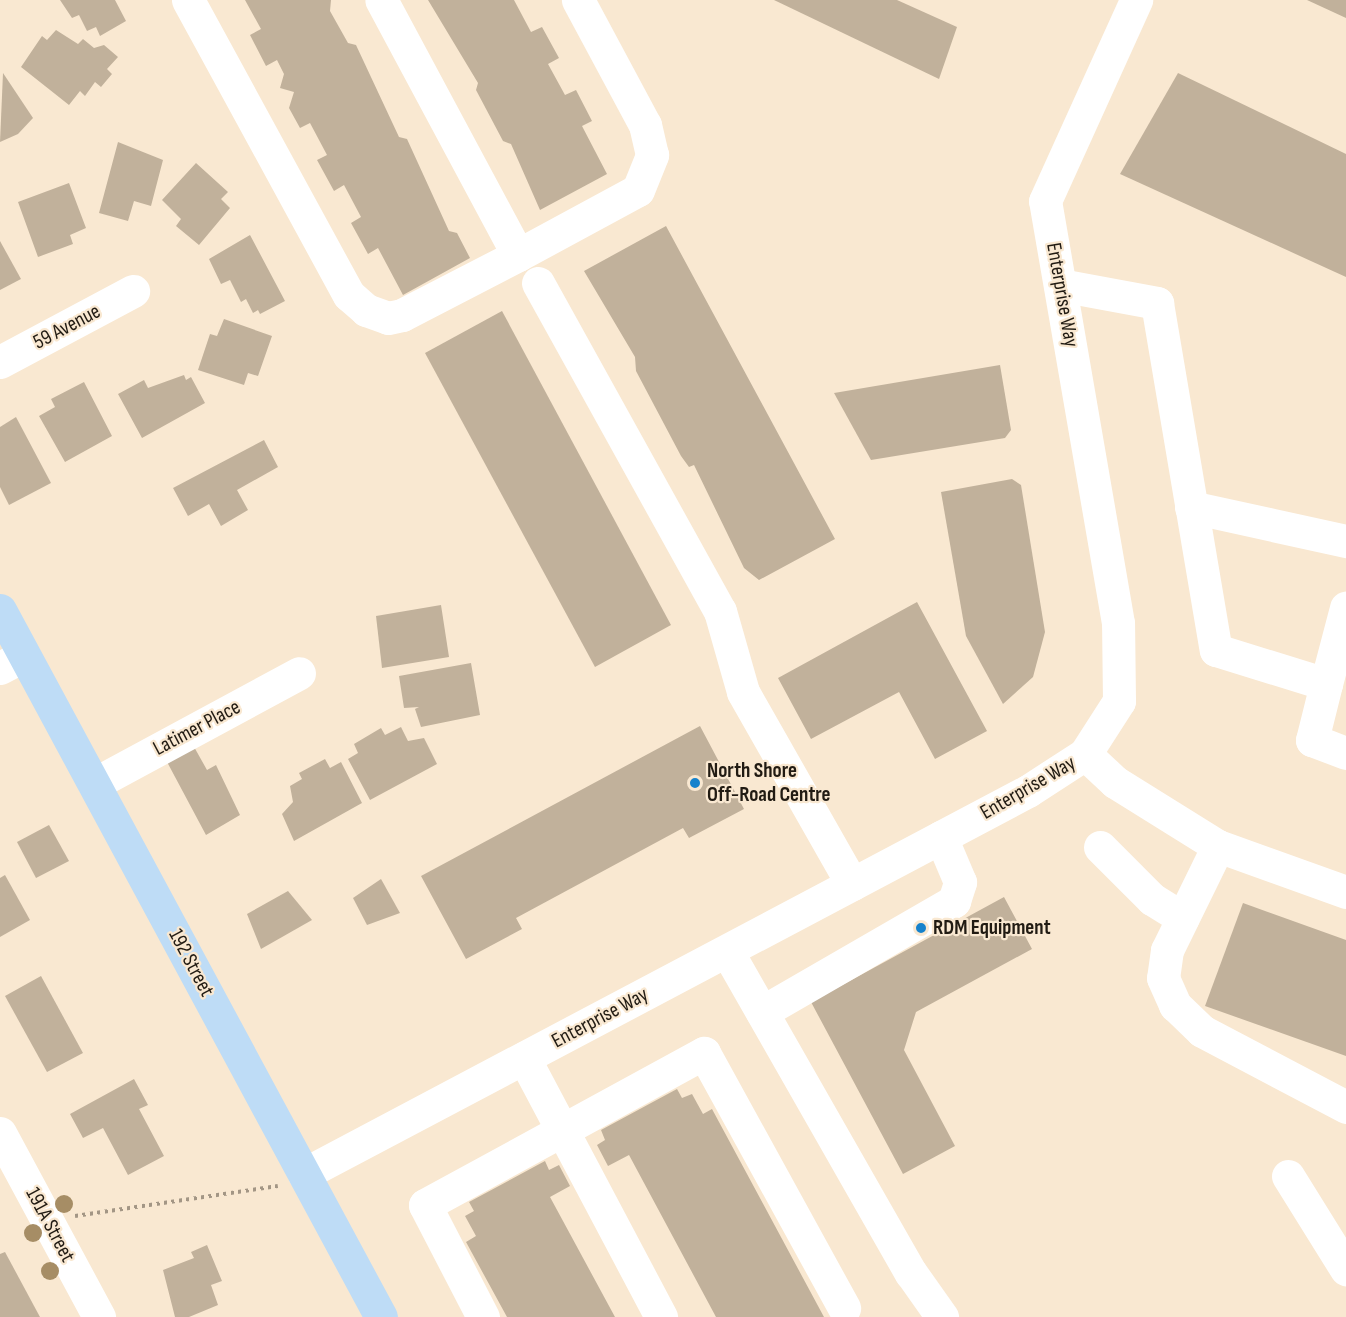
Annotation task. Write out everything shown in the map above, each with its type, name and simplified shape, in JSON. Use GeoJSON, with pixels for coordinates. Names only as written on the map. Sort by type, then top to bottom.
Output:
{"type":"FeatureCollection","features":[{"type":"Feature","properties":{"kind":"main road","name":"192 Street"},"geometry":{"type":"LineString","coordinates":[[0,609],[12,661],[94,784],[293,1180],[381,1317]]}},
{"type":"Feature","properties":{"kind":"street"},"geometry":{"type":"LineString","coordinates":[[188,0],[349,295],[366,310],[388,318],[402,315],[638,190],[650,162],[645,125],[579,0]]}},
{"type":"Feature","properties":{"kind":"street"},"geometry":{"type":"LineString","coordinates":[[381,0],[518,255]]}},
{"type":"Feature","properties":{"kind":"street","name":"Enterprise Way"},"geometry":{"type":"LineString","coordinates":[[293,1180],[941,837],[1085,754],[1119,700],[1118,623],[1045,201],[1136,0]]}},
{"type":"Feature","properties":{"kind":"street"},"geometry":{"type":"LineString","coordinates":[[538,283],[720,611],[743,692],[852,884]]}},
{"type":"Feature","properties":{"kind":"street"},"geometry":{"type":"LineString","coordinates":[[1060,285],[1157,303],[1216,650],[1326,684]]}},
{"type":"Feature","properties":{"kind":"street","name":"59 Avenue"},"geometry":{"type":"LineString","coordinates":[[0,362],[133,291]]}},
{"type":"Feature","properties":{"kind":"street"},"geometry":{"type":"LineString","coordinates":[[1191,507],[1346,541]]}},
{"type":"Feature","properties":{"kind":"street"},"geometry":{"type":"LineString","coordinates":[[1346,608],[1312,740],[1346,753]]}},
{"type":"Feature","properties":{"kind":"street","name":"Latimer Place"},"geometry":{"type":"LineString","coordinates":[[94,784],[299,673]]}},
{"type":"Feature","properties":{"kind":"street"},"geometry":{"type":"LineString","coordinates":[[1085,754],[1115,782],[1218,846],[1346,892]]}},
{"type":"Feature","properties":{"kind":"street"},"geometry":{"type":"LineString","coordinates":[[762,1012],[954,901],[960,882],[941,837]]}},
{"type":"Feature","properties":{"kind":"street"},"geometry":{"type":"LineString","coordinates":[[1218,846],[1167,950],[1163,978],[1175,1005],[1202,1031],[1346,1107]]}},
{"type":"Feature","properties":{"kind":"street"},"geometry":{"type":"LineString","coordinates":[[1100,848],[1152,899],[1183,918]]}},
{"type":"Feature","properties":{"kind":"street"},"geometry":{"type":"LineString","coordinates":[[727,951],[911,1273],[942,1317]]}},
{"type":"Feature","properties":{"kind":"street"},"geometry":{"type":"LineString","coordinates":[[483,1317],[424,1205],[704,1053],[844,1308]]}},
{"type":"Feature","properties":{"kind":"street"},"geometry":{"type":"LineString","coordinates":[[524,1058],[560,1131],[661,1317]]}},
{"type":"Feature","properties":{"kind":"street","name":"191A Street"},"geometry":{"type":"LineString","coordinates":[[0,1133],[9,1171],[99,1317]]}},
{"type":"Feature","properties":{"kind":"street"},"geometry":{"type":"LineString","coordinates":[[1288,1176],[1346,1269]]}},
{"type":"Feature","properties":{"kind":"path"},"geometry":{"type":"LineString","coordinates":[[67,1221],[88,1212],[293,1180]]}},
{"type":"Feature","properties":{"kind":"building"},"geometry":{"type":"Polygon","coordinates":[[[60,0],[115,0],[126,21],[100,36],[96,27],[87,31],[79,15],[72,18],[60,0]]]}},
{"type":"Feature","properties":{"kind":"building"},"geometry":{"type":"Polygon","coordinates":[[[245,0],[331,0],[330,11],[348,43],[356,45],[399,137],[407,139],[449,231],[457,233],[470,258],[403,295],[378,248],[368,254],[351,223],[361,217],[344,185],[334,191],[317,160],[327,155],[310,123],[300,128],[289,108],[294,92],[280,88],[284,74],[277,60],[266,66],[250,35],[261,29],[245,0]]]}},
{"type":"Feature","properties":{"kind":"building"},"geometry":{"type":"Polygon","coordinates":[[[428,0],[514,0],[531,32],[542,27],[559,58],[548,64],[565,95],[576,90],[592,121],[582,126],[607,174],[540,210],[511,144],[503,141],[476,90],[478,83],[428,0]]]}},
{"type":"Feature","properties":{"kind":"building"},"geometry":{"type":"Polygon","coordinates":[[[774,0],[897,0],[957,27],[939,79],[774,0]]]}},
{"type":"Feature","properties":{"kind":"building"},"geometry":{"type":"Polygon","coordinates":[[[1307,0],[1346,0],[1346,18],[1307,0]]]}},
{"type":"Feature","properties":{"kind":"building"},"geometry":{"type":"Polygon","coordinates":[[[56,30],[78,44],[83,39],[94,48],[104,45],[118,57],[107,69],[112,74],[101,87],[95,82],[85,96],[80,91],[69,105],[21,67],[42,36],[47,40],[56,30]]]}},
{"type":"Feature","properties":{"kind":"building"},"geometry":{"type":"Polygon","coordinates":[[[3,73],[33,118],[18,134],[0,142],[3,73]]]}},
{"type":"Feature","properties":{"kind":"building"},"geometry":{"type":"Polygon","coordinates":[[[1178,73],[1346,154],[1346,277],[1120,174],[1178,73]]]}},
{"type":"Feature","properties":{"kind":"building"},"geometry":{"type":"Polygon","coordinates":[[[118,142],[163,160],[151,206],[134,201],[128,221],[99,213],[118,142]]]}},
{"type":"Feature","properties":{"kind":"building"},"geometry":{"type":"Polygon","coordinates":[[[196,163],[228,192],[221,199],[230,208],[199,245],[176,226],[181,219],[162,200],[196,163]]]}},
{"type":"Feature","properties":{"kind":"building"},"geometry":{"type":"Polygon","coordinates":[[[69,183],[86,228],[70,235],[73,244],[38,257],[18,202],[69,183]]]}},
{"type":"Feature","properties":{"kind":"building"},"geometry":{"type":"Polygon","coordinates":[[[666,226],[835,539],[759,580],[744,568],[694,465],[689,467],[681,456],[636,371],[635,357],[584,271],[666,226]]]}},
{"type":"Feature","properties":{"kind":"building"},"geometry":{"type":"Polygon","coordinates":[[[250,235],[285,301],[260,314],[258,310],[253,313],[246,299],[241,302],[230,280],[221,284],[209,259],[250,235]]]}},
{"type":"Feature","properties":{"kind":"building"},"geometry":{"type":"Polygon","coordinates":[[[0,241],[21,279],[0,290],[0,241]]]}},
{"type":"Feature","properties":{"kind":"building"},"geometry":{"type":"Polygon","coordinates":[[[502,311],[671,625],[595,667],[425,353],[502,311]]]}},
{"type":"Feature","properties":{"kind":"building"},"geometry":{"type":"Polygon","coordinates":[[[224,319],[272,336],[258,376],[248,373],[244,385],[198,370],[210,334],[217,336],[224,319]]]}},
{"type":"Feature","properties":{"kind":"building"},"geometry":{"type":"Polygon","coordinates":[[[1000,365],[1011,430],[1005,438],[871,460],[834,393],[1000,365]]]}},
{"type":"Feature","properties":{"kind":"building"},"geometry":{"type":"Polygon","coordinates":[[[184,375],[186,380],[191,377],[205,403],[142,438],[118,394],[144,380],[148,388],[184,375]]]}},
{"type":"Feature","properties":{"kind":"building"},"geometry":{"type":"Polygon","coordinates":[[[84,382],[112,436],[65,462],[39,416],[55,407],[51,399],[84,382]]]}},
{"type":"Feature","properties":{"kind":"building"},"geometry":{"type":"Polygon","coordinates":[[[16,417],[51,483],[9,505],[0,487],[0,427],[16,417]]]}},
{"type":"Feature","properties":{"kind":"building"},"geometry":{"type":"Polygon","coordinates":[[[264,440],[278,467],[237,490],[248,510],[221,526],[209,504],[188,516],[173,488],[264,440]]]}},
{"type":"Feature","properties":{"kind":"building"},"geometry":{"type":"Polygon","coordinates":[[[1012,479],[1021,485],[1045,632],[1033,677],[1003,704],[966,636],[941,492],[1012,479]]]}},
{"type":"Feature","properties":{"kind":"building"},"geometry":{"type":"Polygon","coordinates":[[[917,602],[987,731],[935,759],[899,692],[811,739],[778,678],[917,602]]]}},
{"type":"Feature","properties":{"kind":"building"},"geometry":{"type":"Polygon","coordinates":[[[441,605],[449,657],[382,668],[376,616],[441,605]]]}},
{"type":"Feature","properties":{"kind":"building"},"geometry":{"type":"Polygon","coordinates":[[[471,663],[480,715],[421,727],[415,709],[419,707],[404,708],[399,676],[471,663]]]}},
{"type":"Feature","properties":{"kind":"building"},"geometry":{"type":"Polygon","coordinates":[[[700,726],[744,809],[689,838],[683,828],[516,918],[522,929],[466,959],[421,876],[700,726]]]}},
{"type":"Feature","properties":{"kind":"building"},"geometry":{"type":"Polygon","coordinates":[[[401,727],[408,741],[424,738],[437,764],[370,800],[348,759],[358,753],[354,744],[381,728],[385,735],[401,727]]]}},
{"type":"Feature","properties":{"kind":"building"},"geometry":{"type":"Polygon","coordinates":[[[193,745],[207,770],[216,765],[240,815],[206,835],[166,760],[193,745]]]}},
{"type":"Feature","properties":{"kind":"building"},"geometry":{"type":"Polygon","coordinates":[[[325,759],[330,768],[341,762],[362,803],[294,841],[282,814],[293,802],[290,786],[302,779],[299,773],[325,759]]]}},
{"type":"Feature","properties":{"kind":"building"},"geometry":{"type":"Polygon","coordinates":[[[49,825],[69,861],[36,878],[17,842],[49,825]]]}},
{"type":"Feature","properties":{"kind":"building"},"geometry":{"type":"Polygon","coordinates":[[[5,875],[30,920],[0,937],[0,878],[5,875]]]}},
{"type":"Feature","properties":{"kind":"building"},"geometry":{"type":"Polygon","coordinates":[[[381,879],[400,913],[367,925],[353,898],[381,879]]]}},
{"type":"Feature","properties":{"kind":"building"},"geometry":{"type":"Polygon","coordinates":[[[288,891],[312,920],[261,949],[247,914],[288,891]]]}},
{"type":"Feature","properties":{"kind":"building"},"geometry":{"type":"Polygon","coordinates":[[[1004,897],[1032,949],[916,1012],[904,1050],[955,1146],[903,1174],[811,1002],[1004,897]]]}},
{"type":"Feature","properties":{"kind":"building"},"geometry":{"type":"Polygon","coordinates":[[[1243,903],[1346,940],[1346,1056],[1205,1006],[1243,903]]]}},
{"type":"Feature","properties":{"kind":"building"},"geometry":{"type":"Polygon","coordinates":[[[41,976],[83,1053],[47,1072],[5,996],[41,976]]]}},
{"type":"Feature","properties":{"kind":"building"},"geometry":{"type":"Polygon","coordinates":[[[134,1079],[148,1105],[139,1109],[164,1156],[128,1175],[103,1128],[83,1138],[70,1114],[134,1079]]]}},
{"type":"Feature","properties":{"kind":"building"},"geometry":{"type":"Polygon","coordinates":[[[677,1089],[682,1098],[692,1094],[703,1114],[712,1109],[824,1317],[716,1317],[629,1155],[608,1166],[597,1145],[605,1140],[601,1130],[677,1089]]]}},
{"type":"Feature","properties":{"kind":"building"},"geometry":{"type":"Polygon","coordinates":[[[545,1161],[549,1170],[559,1165],[570,1186],[550,1197],[615,1317],[507,1317],[466,1242],[476,1236],[465,1216],[474,1211],[469,1202],[545,1161]]]}},
{"type":"Feature","properties":{"kind":"building"},"geometry":{"type":"Polygon","coordinates":[[[207,1245],[222,1281],[211,1285],[218,1305],[189,1317],[175,1317],[163,1270],[194,1258],[191,1252],[207,1245]]]}},
{"type":"Feature","properties":{"kind":"building"},"geometry":{"type":"Polygon","coordinates":[[[5,1252],[40,1317],[0,1317],[0,1254],[5,1252]]]}},
{"type":"Feature","properties":{"kind":"place","name":"North Shore Off-Road Centre"},"geometry":{"type":"Point","coordinates":[695,783]}},
{"type":"Feature","properties":{"kind":"place","name":"RDM Equipment"},"geometry":{"type":"Point","coordinates":[921,928]}}]}
